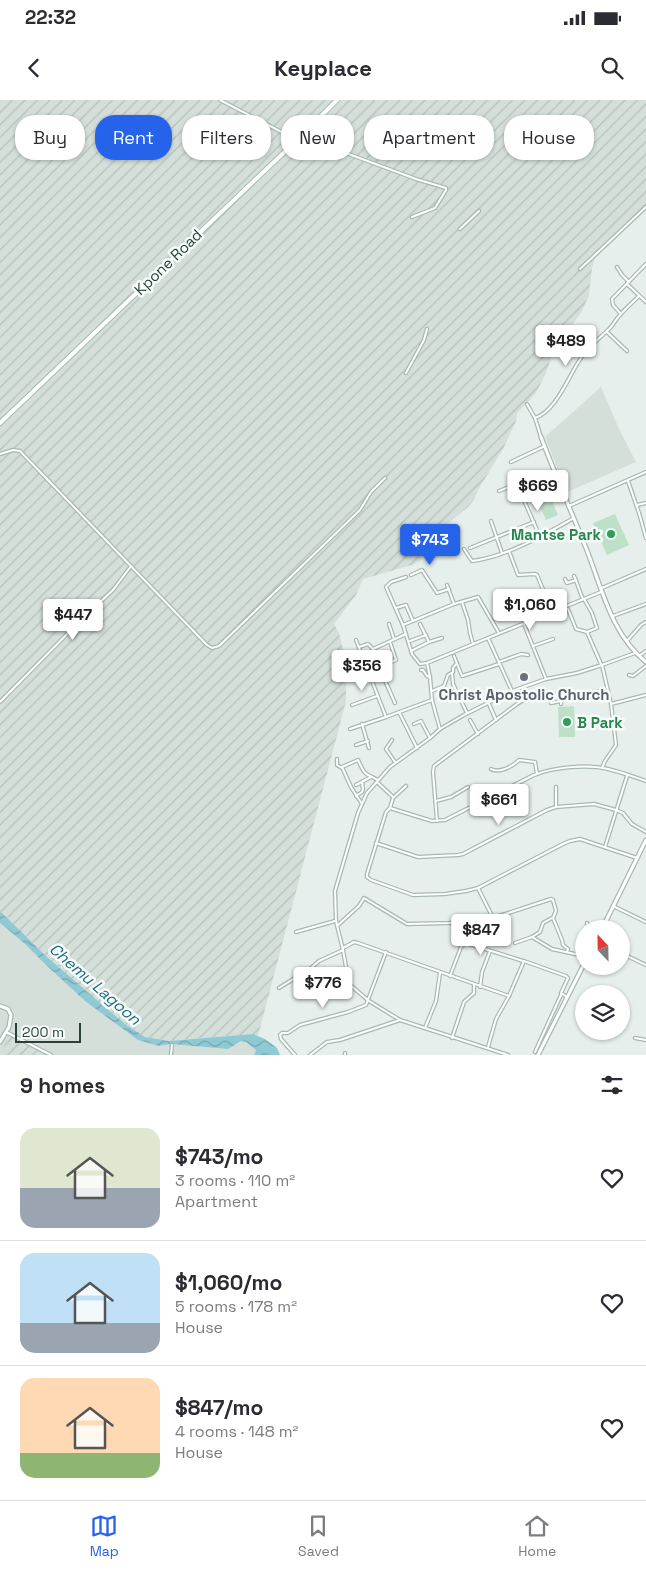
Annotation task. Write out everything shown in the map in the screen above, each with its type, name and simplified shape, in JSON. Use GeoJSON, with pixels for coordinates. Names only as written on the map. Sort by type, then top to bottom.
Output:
{"type":"FeatureCollection","features":[{"type":"Feature","properties":{"kind":"main road","name":"Kpone Road"},"geometry":{"type":"LineString","coordinates":[[322,115],[337,100]]}},
{"type":"Feature","properties":{"kind":"main road","name":"Kpone Road"},"geometry":{"type":"LineString","coordinates":[[0,423],[281,155]]}},
{"type":"Feature","properties":{"kind":"street"},"geometry":{"type":"LineString","coordinates":[[220,100],[281,132]]}},
{"type":"Feature","properties":{"kind":"street"},"geometry":{"type":"LineString","coordinates":[[354,156],[416,180],[446,188],[435,208],[412,217]]}},
{"type":"Feature","properties":{"kind":"street"},"geometry":{"type":"LineString","coordinates":[[580,269],[646,207]]}},
{"type":"Feature","properties":{"kind":"street"},"geometry":{"type":"LineString","coordinates":[[460,229],[478,211]]}},
{"type":"Feature","properties":{"kind":"street"},"geometry":{"type":"LineString","coordinates":[[621,314],[612,305],[612,299],[646,264]]}},
{"type":"Feature","properties":{"kind":"street"},"geometry":{"type":"LineString","coordinates":[[617,267],[628,283],[646,302]]}},
{"type":"Feature","properties":{"kind":"street"},"geometry":{"type":"LineString","coordinates":[[535,418],[554,403],[579,360],[639,296]]}},
{"type":"Feature","properties":{"kind":"street"},"geometry":{"type":"LineString","coordinates":[[406,373],[424,340],[427,329]]}},
{"type":"Feature","properties":{"kind":"street"},"geometry":{"type":"LineString","coordinates":[[607,332],[627,351]]}},
{"type":"Feature","properties":{"kind":"street"},"geometry":{"type":"LineString","coordinates":[[527,404],[535,418],[612,616],[626,641],[646,662]]}},
{"type":"Feature","properties":{"kind":"street"},"geometry":{"type":"LineString","coordinates":[[511,462],[545,446]]}},
{"type":"Feature","properties":{"kind":"street"},"geometry":{"type":"LineString","coordinates":[[0,454],[13,450],[20,452],[212,648],[217,647],[360,510],[371,492],[384,478]]}},
{"type":"Feature","properties":{"kind":"street"},"geometry":{"type":"LineString","coordinates":[[499,491],[517,484],[521,486],[554,470]]}},
{"type":"Feature","properties":{"kind":"street"},"geometry":{"type":"LineString","coordinates":[[569,506],[646,473]]}},
{"type":"Feature","properties":{"kind":"street"},"geometry":{"type":"LineString","coordinates":[[628,481],[646,538]]}},
{"type":"Feature","properties":{"kind":"street"},"geometry":{"type":"LineString","coordinates":[[521,486],[520,491],[540,537]]}},
{"type":"Feature","properties":{"kind":"street"},"geometry":{"type":"LineString","coordinates":[[637,505],[646,503]]}},
{"type":"Feature","properties":{"kind":"street"},"geometry":{"type":"LineString","coordinates":[[464,549],[472,561],[502,553],[540,537],[574,518]]}},
{"type":"Feature","properties":{"kind":"street"},"geometry":{"type":"LineString","coordinates":[[641,522],[646,520]]}},
{"type":"Feature","properties":{"kind":"street"},"geometry":{"type":"LineString","coordinates":[[491,521],[502,553]]}},
{"type":"Feature","properties":{"kind":"street"},"geometry":{"type":"LineString","coordinates":[[470,548],[534,522]]}},
{"type":"Feature","properties":{"kind":"street"},"geometry":{"type":"LineString","coordinates":[[554,529],[560,538],[565,536]]}},
{"type":"Feature","properties":{"kind":"street"},"geometry":{"type":"LineString","coordinates":[[509,551],[518,575],[537,575],[552,612]]}},
{"type":"Feature","properties":{"kind":"street"},"geometry":{"type":"LineString","coordinates":[[0,702],[113,590],[131,566]]}},
{"type":"Feature","properties":{"kind":"street"},"geometry":{"type":"LineString","coordinates":[[406,576],[391,582],[386,587],[403,624],[411,651],[417,663],[421,664],[524,624],[646,569]]}},
{"type":"Feature","properties":{"kind":"street"},"geometry":{"type":"LineString","coordinates":[[411,575],[422,570],[437,593],[449,589]]}},
{"type":"Feature","properties":{"kind":"street"},"geometry":{"type":"LineString","coordinates":[[568,609],[576,630],[587,632],[596,628],[592,613],[583,599],[574,576]]}},
{"type":"Feature","properties":{"kind":"street"},"geometry":{"type":"LineString","coordinates":[[565,578],[567,583],[576,580]]}},
{"type":"Feature","properties":{"kind":"street"},"geometry":{"type":"LineString","coordinates":[[447,585],[454,604]]}},
{"type":"Feature","properties":{"kind":"street"},"geometry":{"type":"LineString","coordinates":[[403,624],[475,597],[479,598],[499,634]]}},
{"type":"Feature","properties":{"kind":"street"},"geometry":{"type":"LineString","coordinates":[[462,602],[474,644]]}},
{"type":"Feature","properties":{"kind":"street"},"geometry":{"type":"LineString","coordinates":[[612,616],[646,604]]}},
{"type":"Feature","properties":{"kind":"street"},"geometry":{"type":"LineString","coordinates":[[396,608],[406,605],[413,621]]}},
{"type":"Feature","properties":{"kind":"street"},"geometry":{"type":"LineString","coordinates":[[626,641],[646,622]]}},
{"type":"Feature","properties":{"kind":"street"},"geometry":{"type":"LineString","coordinates":[[389,624],[394,639]]}},
{"type":"Feature","properties":{"kind":"street"},"geometry":{"type":"LineString","coordinates":[[420,624],[429,642]]}},
{"type":"Feature","properties":{"kind":"street"},"geometry":{"type":"LineString","coordinates":[[524,624],[546,679]]}},
{"type":"Feature","properties":{"kind":"street"},"geometry":{"type":"LineString","coordinates":[[587,632],[601,665],[612,704],[616,745],[602,768]]}},
{"type":"Feature","properties":{"kind":"street"},"geometry":{"type":"LineString","coordinates":[[373,649],[406,634]]}},
{"type":"Feature","properties":{"kind":"street"},"geometry":{"type":"LineString","coordinates":[[408,641],[426,635]]}},
{"type":"Feature","properties":{"kind":"street"},"geometry":{"type":"LineString","coordinates":[[411,651],[442,638]]}},
{"type":"Feature","properties":{"kind":"street"},"geometry":{"type":"LineString","coordinates":[[488,638],[512,691]]}},
{"type":"Feature","properties":{"kind":"street"},"geometry":{"type":"LineString","coordinates":[[533,646],[553,639]]}},
{"type":"Feature","properties":{"kind":"street"},"geometry":{"type":"LineString","coordinates":[[356,640],[386,717]]}},
{"type":"Feature","properties":{"kind":"street"},"geometry":{"type":"LineString","coordinates":[[382,666],[396,660],[390,642]]}},
{"type":"Feature","properties":{"kind":"street"},"geometry":{"type":"LineString","coordinates":[[359,647],[368,644],[373,649],[382,666],[383,676],[395,703]]}},
{"type":"Feature","properties":{"kind":"street"},"geometry":{"type":"LineString","coordinates":[[508,1055],[400,1020],[368,1001],[348,984],[343,949],[336,921],[335,891],[349,841],[362,804],[377,781],[396,763],[440,729],[467,713],[512,691],[546,679],[577,673],[646,651]]}},
{"type":"Feature","properties":{"kind":"street"},"geometry":{"type":"LineString","coordinates":[[454,656],[462,676],[519,654],[528,655]]}},
{"type":"Feature","properties":{"kind":"street"},"geometry":{"type":"LineString","coordinates":[[427,663],[432,700],[440,729]]}},
{"type":"Feature","properties":{"kind":"street"},"geometry":{"type":"LineString","coordinates":[[456,663],[452,673],[453,684],[467,713]]}},
{"type":"Feature","properties":{"kind":"street"},"geometry":{"type":"LineString","coordinates":[[629,675],[633,676],[646,666]]}},
{"type":"Feature","properties":{"kind":"street"},"geometry":{"type":"LineString","coordinates":[[421,670],[430,677]]}},
{"type":"Feature","properties":{"kind":"street"},"geometry":{"type":"LineString","coordinates":[[432,691],[442,687],[448,675],[452,673]]}},
{"type":"Feature","properties":{"kind":"street"},"geometry":{"type":"LineString","coordinates":[[371,679],[383,676]]}},
{"type":"Feature","properties":{"kind":"street"},"geometry":{"type":"LineString","coordinates":[[437,821],[434,766],[531,696],[608,691]]}},
{"type":"Feature","properties":{"kind":"street"},"geometry":{"type":"LineString","coordinates":[[551,703],[561,702],[562,693]]}},
{"type":"Feature","properties":{"kind":"street"},"geometry":{"type":"LineString","coordinates":[[612,704],[646,695]]}},
{"type":"Feature","properties":{"kind":"street"},"geometry":{"type":"LineString","coordinates":[[352,705],[377,696]]}},
{"type":"Feature","properties":{"kind":"street"},"geometry":{"type":"LineString","coordinates":[[350,729],[432,700]]}},
{"type":"Feature","properties":{"kind":"street"},"geometry":{"type":"LineString","coordinates":[[488,703],[496,720]]}},
{"type":"Feature","properties":{"kind":"street"},"geometry":{"type":"LineString","coordinates":[[399,711],[417,748]]}},
{"type":"Feature","properties":{"kind":"street"},"geometry":{"type":"LineString","coordinates":[[470,720],[478,734]]}},
{"type":"Feature","properties":{"kind":"street"},"geometry":{"type":"LineString","coordinates":[[414,724],[421,721],[430,738]]}},
{"type":"Feature","properties":{"kind":"street"},"geometry":{"type":"LineString","coordinates":[[362,724],[369,748]]}},
{"type":"Feature","properties":{"kind":"street"},"geometry":{"type":"LineString","coordinates":[[392,740],[386,750],[396,763]]}},
{"type":"Feature","properties":{"kind":"street"},"geometry":{"type":"LineString","coordinates":[[356,745],[368,741]]}},
{"type":"Feature","properties":{"kind":"street"},"geometry":{"type":"LineString","coordinates":[[337,759],[337,765],[342,768],[362,804]]}},
{"type":"Feature","properties":{"kind":"street"},"geometry":{"type":"LineString","coordinates":[[342,768],[358,760],[362,771],[377,781],[393,798]]}},
{"type":"Feature","properties":{"kind":"street"},"geometry":{"type":"LineString","coordinates":[[491,769],[497,771],[516,764],[519,760],[535,762],[537,774]]}},
{"type":"Feature","properties":{"kind":"street"},"geometry":{"type":"LineString","coordinates":[[390,808],[427,820],[437,821],[448,818],[537,774],[582,767],[602,768],[646,782]]}},
{"type":"Feature","properties":{"kind":"street"},"geometry":{"type":"LineString","coordinates":[[605,847],[627,775]]}},
{"type":"Feature","properties":{"kind":"street"},"geometry":{"type":"LineString","coordinates":[[356,785],[371,777]]}},
{"type":"Feature","properties":{"kind":"street"},"geometry":{"type":"LineString","coordinates":[[356,796],[363,791],[362,782]]}},
{"type":"Feature","properties":{"kind":"street"},"geometry":{"type":"LineString","coordinates":[[406,786],[393,798],[390,808],[386,812],[366,874],[371,880],[413,895],[445,894],[478,888],[570,841],[580,839],[637,858]]}},
{"type":"Feature","properties":{"kind":"street"},"geometry":{"type":"LineString","coordinates":[[436,801],[468,787]]}},
{"type":"Feature","properties":{"kind":"street"},"geometry":{"type":"LineString","coordinates":[[556,787],[556,807]]}},
{"type":"Feature","properties":{"kind":"street"},"geometry":{"type":"LineString","coordinates":[[376,843],[418,857],[458,855],[556,807],[594,804],[623,813],[632,824],[646,832]]}},
{"type":"Feature","properties":{"kind":"street"},"geometry":{"type":"LineString","coordinates":[[606,920],[646,840]]}},
{"type":"Feature","properties":{"kind":"street"},"geometry":{"type":"LineString","coordinates":[[478,888],[493,918]]}},
{"type":"Feature","properties":{"kind":"street"},"geometry":{"type":"LineString","coordinates":[[337,925],[359,906],[364,898],[407,924],[449,923],[493,918],[551,899],[554,901],[556,909],[553,918],[563,945],[568,949],[567,952]]}},
{"type":"Feature","properties":{"kind":"street"},"geometry":{"type":"LineString","coordinates":[[612,906],[646,922]]}},
{"type":"Feature","properties":{"kind":"street"},"geometry":{"type":"LineString","coordinates":[[515,943],[540,932],[542,923],[553,918]]}},
{"type":"Feature","properties":{"kind":"street"},"geometry":{"type":"LineString","coordinates":[[296,932],[336,921]]}},
{"type":"Feature","properties":{"kind":"street"},"geometry":{"type":"LineString","coordinates":[[532,937],[552,949],[575,954]]}},
{"type":"Feature","properties":{"kind":"street"},"geometry":{"type":"LineString","coordinates":[[279,988],[318,961],[354,942],[509,996]]}},
{"type":"Feature","properties":{"kind":"street"},"geometry":{"type":"LineString","coordinates":[[450,976],[461,947],[467,943],[566,976],[568,978],[562,994],[537,1053]]}},
{"type":"Feature","properties":{"kind":"street"},"geometry":{"type":"LineString","coordinates":[[480,986],[481,975],[490,950]]}},
{"type":"Feature","properties":{"kind":"street"},"geometry":{"type":"LineString","coordinates":[[295,1055],[281,1039],[280,1035],[288,1033],[300,1025],[366,1005],[386,952]]}},
{"type":"Feature","properties":{"kind":"street"},"geometry":{"type":"LineString","coordinates":[[630,957],[646,965]]}},
{"type":"Feature","properties":{"kind":"street"},"geometry":{"type":"LineString","coordinates":[[488,1048],[496,1019],[509,996],[524,961]]}},
{"type":"Feature","properties":{"kind":"street"},"geometry":{"type":"LineString","coordinates":[[425,1028],[436,1001],[440,972]]}},
{"type":"Feature","properties":{"kind":"street"},"geometry":{"type":"LineString","coordinates":[[533,1055],[537,1053],[578,975]]}},
{"type":"Feature","properties":{"kind":"street"},"geometry":{"type":"LineString","coordinates":[[297,977],[306,995],[317,994],[348,984]]}},
{"type":"Feature","properties":{"kind":"street"},"geometry":{"type":"LineString","coordinates":[[452,1038],[463,1004],[474,993],[474,984]]}},
{"type":"Feature","properties":{"kind":"street"},"geometry":{"type":"LineString","coordinates":[[562,994],[567,997]]}},
{"type":"Feature","properties":{"kind":"street"},"geometry":{"type":"LineString","coordinates":[[0,1042],[9,1027],[11,1015],[8,1009],[1,1006]]}},
{"type":"Feature","properties":{"kind":"street"},"geometry":{"type":"LineString","coordinates":[[310,1055],[327,1042],[340,1040],[400,1020]]}},
{"type":"Feature","properties":{"kind":"street"},"geometry":{"type":"LineString","coordinates":[[6,1032],[51,1055]]}},
{"type":"Feature","properties":{"kind":"street"},"geometry":{"type":"LineString","coordinates":[[635,1038],[646,1040]]}},
{"type":"Feature","properties":{"kind":"street"},"geometry":{"type":"LineString","coordinates":[[171,1055],[172,1045]]}},
{"type":"Feature","properties":{"kind":"shaded area"},"geometry":{"type":"Polygon","coordinates":[[[0,100],[646,100],[646,210],[595,258],[589,295],[582,311],[573,324],[562,333],[556,343],[546,373],[536,393],[517,413],[516,421],[503,449],[474,500],[435,534],[420,561],[363,579],[356,595],[334,624],[339,633],[346,661],[346,701],[258,1036],[253,1034],[169,1041],[145,1037],[125,1024],[47,957],[0,911],[0,100]]]}},
{"type":"Feature","properties":{"kind":"shaded area"},"geometry":{"type":"Polygon","coordinates":[[[601,387],[636,462],[567,492],[545,437],[601,387]]]}},
{"type":"Feature","properties":{"kind":"shaded area"},"geometry":{"type":"Polygon","coordinates":[[[0,923],[85,1001],[159,1046],[171,1044],[228,1049],[241,1041],[246,1042],[256,1050],[254,1055],[0,1055],[0,923]]]}},
{"type":"Feature","properties":{"kind":"shaded area"},"geometry":{"type":"Polygon","coordinates":[[[10,1034],[48,1055],[0,1055],[10,1034]]]}},
{"type":"Feature","properties":{"kind":"green space"},"geometry":{"type":"Polygon","coordinates":[[[546,488],[558,515],[546,520],[534,493],[546,488]]]}},
{"type":"Feature","properties":{"kind":"green space","name":"Mantse Park"},"geometry":{"type":"Polygon","coordinates":[[[615,514],[629,545],[607,555],[593,523],[615,514]]]}},
{"type":"Feature","properties":{"kind":"green space","name":"B Park"},"geometry":{"type":"Polygon","coordinates":[[[574,706],[575,737],[559,737],[558,707],[574,706]]]}},
{"type":"Feature","properties":{"kind":"water"},"geometry":{"type":"Polygon","coordinates":[[[0,911],[47,957],[125,1024],[145,1037],[169,1041],[253,1034],[265,1039],[277,1048],[280,1055],[254,1055],[256,1050],[246,1042],[241,1041],[228,1049],[171,1044],[159,1046],[138,1040],[85,1001],[0,923],[0,911]]]}},
{"type":"Feature","properties":{"kind":"place","name":"Mantse Park"},"geometry":{"type":"Point","coordinates":[611,534]}},
{"type":"Feature","properties":{"kind":"place","name":"Christ Apostolic Church"},"geometry":{"type":"Point","coordinates":[524,677]}},
{"type":"Feature","properties":{"kind":"place","name":"B Park"},"geometry":{"type":"Point","coordinates":[567,722]}},
{"type":"Feature","properties":{"kind":"water label","name":"Chemu Lagoon"},"geometry":{"type":"Point","coordinates":[95,984]}}]}
